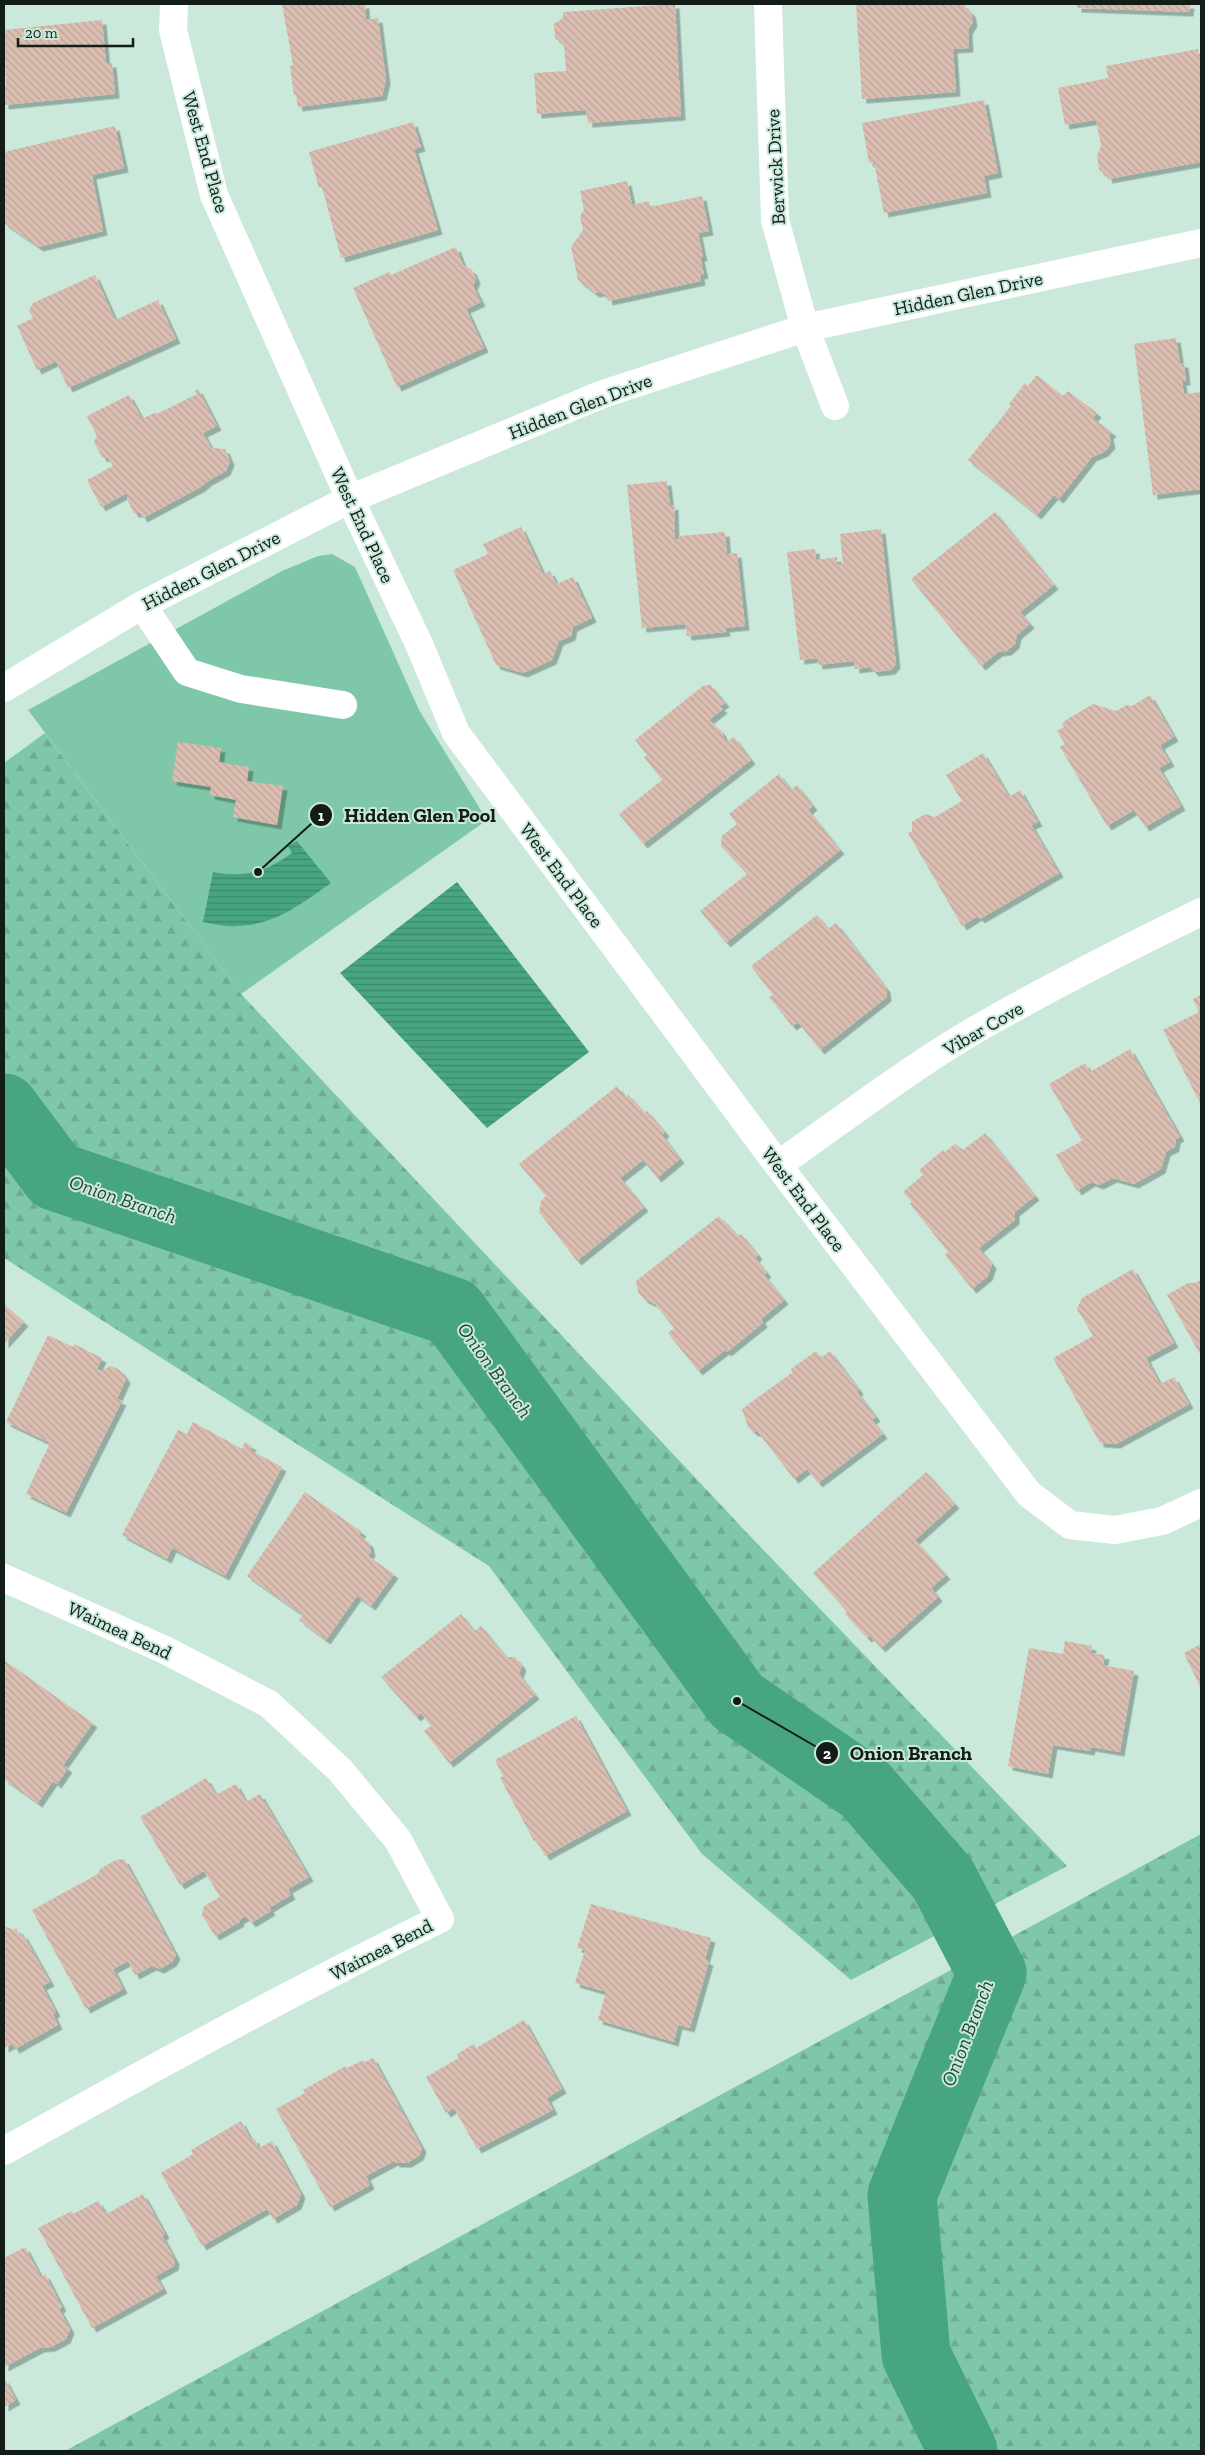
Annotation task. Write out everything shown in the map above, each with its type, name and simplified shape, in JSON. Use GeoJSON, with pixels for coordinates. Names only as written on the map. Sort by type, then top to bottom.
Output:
{"type":"FeatureCollection","features":[{"type":"Feature","properties":{"kind":"street","name":"West End Place"},"geometry":{"type":"LineString","coordinates":[[174,4],[173,30],[214,195],[350,499],[419,644],[456,733],[778,1165],[1029,1494],[1070,1525],[1115,1530],[1162,1521],[1201,1503]]}},
{"type":"Feature","properties":{"kind":"street","name":"Berwick Drive"},"geometry":{"type":"LineString","coordinates":[[768,4],[775,220],[805,328],[836,406]]}},
{"type":"Feature","properties":{"kind":"street","name":"Hidden Glen Drive"},"geometry":{"type":"LineString","coordinates":[[4,688],[142,604],[350,499],[603,394],[805,328],[1201,243]]}},
{"type":"Feature","properties":{"kind":"street"},"geometry":{"type":"LineString","coordinates":[[142,604],[187,672],[241,689],[343,705]]}},
{"type":"Feature","properties":{"kind":"street","name":"Vibar Cove"},"geometry":{"type":"LineString","coordinates":[[778,1165],[921,1065],[981,1027],[1105,960],[1201,912]]}},
{"type":"Feature","properties":{"kind":"street","name":"Waimea Bend"},"geometry":{"type":"LineString","coordinates":[[4,1578],[166,1650],[270,1704],[340,1770],[398,1840],[440,1919],[368,1954],[167,2061],[4,2151]]}},
{"type":"Feature","properties":{"kind":"green space"},"geometry":{"type":"Polygon","coordinates":[[[332,554],[355,567],[419,710],[487,820],[241,994],[28,710],[282,571],[318,556],[332,554]]]}},
{"type":"Feature","properties":{"kind":"green space"},"geometry":{"type":"Polygon","coordinates":[[[45,733],[241,994],[749,1535],[1067,1866],[851,1980],[702,1854],[489,1566],[4,1258],[4,763],[45,733]]]}},
{"type":"Feature","properties":{"kind":"green space"},"geometry":{"type":"Polygon","coordinates":[[[1201,1834],[1201,2451],[65,2451],[1201,1834]]]}},
{"type":"Feature","properties":{"kind":"shaded area"},"geometry":{"type":"Polygon","coordinates":[[[297,841],[331,883],[287,912],[264,922],[233,926],[203,922],[213,872],[245,874],[264,869],[292,853],[288,846],[297,841]]]}},
{"type":"Feature","properties":{"kind":"shaded area"},"geometry":{"type":"Polygon","coordinates":[[[457,882],[589,1052],[487,1128],[340,973],[457,882]]]}},
{"type":"Feature","properties":{"kind":"building"},"geometry":{"type":"Polygon","coordinates":[[[282,4],[365,4],[366,20],[378,18],[386,80],[382,96],[298,107],[296,95],[294,96],[290,66],[293,65],[282,4]]]}},
{"type":"Feature","properties":{"kind":"building"},"geometry":{"type":"Polygon","coordinates":[[[675,4],[681,116],[588,123],[586,110],[537,114],[534,73],[566,71],[564,45],[555,38],[554,24],[563,18],[563,12],[675,4]]]}},
{"type":"Feature","properties":{"kind":"building"},"geometry":{"type":"Polygon","coordinates":[[[856,4],[964,4],[971,12],[973,22],[968,30],[969,48],[953,49],[956,92],[862,99],[856,4]]]}},
{"type":"Feature","properties":{"kind":"building"},"geometry":{"type":"Polygon","coordinates":[[[1077,4],[1190,4],[1189,12],[1077,8],[1077,4]]]}},
{"type":"Feature","properties":{"kind":"building"},"geometry":{"type":"Polygon","coordinates":[[[102,20],[106,63],[112,63],[115,94],[4,105],[4,85],[6,85],[4,30],[102,20]]]}},
{"type":"Feature","properties":{"kind":"building"},"geometry":{"type":"Polygon","coordinates":[[[1198,49],[1201,69],[1201,162],[1108,179],[1107,175],[1099,170],[1097,156],[1101,146],[1096,120],[1065,125],[1058,88],[1108,78],[1106,66],[1198,49]]]}},
{"type":"Feature","properties":{"kind":"building"},"geometry":{"type":"Polygon","coordinates":[[[984,100],[998,173],[984,176],[987,193],[884,213],[874,162],[869,163],[862,123],[984,100]]]}},
{"type":"Feature","properties":{"kind":"building"},"geometry":{"type":"Polygon","coordinates":[[[413,122],[421,147],[414,149],[438,230],[341,258],[322,187],[319,188],[309,152],[413,122]]]}},
{"type":"Feature","properties":{"kind":"building"},"geometry":{"type":"Polygon","coordinates":[[[115,126],[124,168],[92,175],[103,231],[39,247],[4,223],[4,152],[115,126]]]}},
{"type":"Feature","properties":{"kind":"building"},"geometry":{"type":"Polygon","coordinates":[[[627,181],[632,205],[649,201],[650,207],[702,196],[709,231],[698,233],[703,257],[700,257],[704,274],[700,275],[701,281],[608,301],[607,296],[600,292],[595,293],[578,280],[571,247],[583,230],[580,216],[584,210],[580,191],[627,181]]]}},
{"type":"Feature","properties":{"kind":"building"},"geometry":{"type":"Polygon","coordinates":[[[456,247],[463,265],[472,270],[476,279],[473,286],[481,302],[466,309],[484,348],[397,387],[353,288],[389,272],[391,275],[456,247]]]}},
{"type":"Feature","properties":{"kind":"building"},"geometry":{"type":"Polygon","coordinates":[[[95,275],[115,320],[158,300],[176,339],[68,388],[56,361],[37,370],[17,326],[33,318],[29,311],[33,303],[95,275]]]}},
{"type":"Feature","properties":{"kind":"building"},"geometry":{"type":"Polygon","coordinates":[[[1176,338],[1180,363],[1184,363],[1186,381],[1182,381],[1184,394],[1201,392],[1201,489],[1153,495],[1134,344],[1176,338]]]}},
{"type":"Feature","properties":{"kind":"building"},"geometry":{"type":"Polygon","coordinates":[[[1037,375],[1063,396],[1068,391],[1097,413],[1093,418],[1112,432],[1109,435],[1111,444],[1104,452],[1092,457],[1059,499],[1054,495],[1037,515],[968,460],[1011,406],[1009,404],[1025,383],[1028,386],[1037,375]]]}},
{"type":"Feature","properties":{"kind":"building"},"geometry":{"type":"Polygon","coordinates":[[[198,389],[217,426],[203,433],[211,448],[225,449],[230,461],[226,471],[201,487],[143,518],[140,513],[134,513],[127,499],[127,493],[101,507],[87,480],[113,466],[108,458],[102,457],[94,442],[97,436],[87,416],[129,395],[142,419],[156,412],[157,414],[197,394],[195,391],[198,389]]]}},
{"type":"Feature","properties":{"kind":"building"},"geometry":{"type":"Polygon","coordinates":[[[667,481],[670,506],[674,505],[675,539],[680,539],[680,536],[725,532],[727,554],[737,553],[745,626],[725,628],[726,632],[687,636],[685,624],[642,628],[627,485],[667,481]]]}},
{"type":"Feature","properties":{"kind":"building"},"geometry":{"type":"Polygon","coordinates":[[[995,512],[1054,585],[1020,612],[1030,624],[1017,635],[1015,644],[1007,651],[998,652],[981,666],[911,579],[995,512]]]}},
{"type":"Feature","properties":{"kind":"building"},"geometry":{"type":"Polygon","coordinates":[[[521,527],[543,574],[550,571],[556,584],[573,577],[592,618],[573,627],[571,636],[559,641],[552,660],[523,673],[496,665],[453,570],[488,554],[483,544],[521,527]]]}},
{"type":"Feature","properties":{"kind":"building"},"geometry":{"type":"Polygon","coordinates":[[[881,529],[896,664],[891,670],[874,672],[870,667],[855,669],[854,661],[818,665],[817,658],[800,660],[787,552],[815,549],[816,560],[837,557],[837,565],[843,564],[840,534],[881,529]]]}},
{"type":"Feature","properties":{"kind":"building"},"geometry":{"type":"Polygon","coordinates":[[[710,684],[725,703],[720,706],[723,709],[709,720],[721,731],[726,742],[734,737],[751,760],[643,844],[619,814],[662,780],[644,757],[647,755],[635,740],[704,685],[710,684]]]}},
{"type":"Feature","properties":{"kind":"building"},"geometry":{"type":"Polygon","coordinates":[[[1150,695],[1174,737],[1160,745],[1170,762],[1159,768],[1181,806],[1145,827],[1134,810],[1107,826],[1060,747],[1065,744],[1057,731],[1064,727],[1062,724],[1066,720],[1093,704],[1116,711],[1127,705],[1132,706],[1150,695]]]}},
{"type":"Feature","properties":{"kind":"building"},"geometry":{"type":"Polygon","coordinates":[[[178,742],[221,748],[219,762],[249,767],[247,781],[283,786],[277,825],[233,817],[236,800],[210,795],[211,787],[172,781],[178,742]]]}},
{"type":"Feature","properties":{"kind":"building"},"geometry":{"type":"Polygon","coordinates":[[[983,753],[1009,797],[1020,790],[1038,822],[1031,825],[1059,873],[980,919],[978,916],[962,926],[908,833],[912,831],[912,822],[925,814],[935,817],[962,801],[946,775],[983,753]]]}},
{"type":"Feature","properties":{"kind":"building"},"geometry":{"type":"Polygon","coordinates":[[[779,774],[791,790],[797,785],[813,806],[808,810],[840,850],[726,943],[700,911],[747,874],[721,846],[722,836],[737,824],[729,814],[779,774]]]}},
{"type":"Feature","properties":{"kind":"building"},"geometry":{"type":"Polygon","coordinates":[[[817,915],[828,929],[836,923],[886,988],[887,997],[820,1050],[798,1022],[792,1026],[769,997],[773,995],[751,966],[817,915]]]}},
{"type":"Feature","properties":{"kind":"building"},"geometry":{"type":"Polygon","coordinates":[[[1201,995],[1201,1105],[1163,1030],[1199,1012],[1193,999],[1201,995]]]}},
{"type":"Feature","properties":{"kind":"building"},"geometry":{"type":"Polygon","coordinates":[[[1130,1049],[1180,1137],[1176,1139],[1175,1147],[1166,1152],[1161,1169],[1134,1184],[1113,1178],[1099,1185],[1091,1182],[1077,1191],[1056,1155],[1082,1141],[1049,1084],[1085,1063],[1090,1072],[1130,1049]]]}},
{"type":"Feature","properties":{"kind":"building"},"geometry":{"type":"Polygon","coordinates":[[[617,1086],[625,1097],[628,1094],[644,1113],[647,1111],[665,1132],[662,1135],[680,1159],[657,1178],[643,1160],[620,1178],[644,1207],[577,1261],[539,1212],[541,1201],[546,1196],[519,1164],[617,1086]]]}},
{"type":"Feature","properties":{"kind":"building"},"geometry":{"type":"Polygon","coordinates":[[[985,1133],[1035,1196],[1015,1212],[1015,1220],[979,1248],[992,1264],[988,1276],[972,1289],[945,1255],[948,1252],[910,1204],[912,1202],[903,1192],[923,1175],[919,1170],[943,1150],[945,1152],[955,1144],[963,1150],[985,1133]]]}},
{"type":"Feature","properties":{"kind":"building"},"geometry":{"type":"Polygon","coordinates":[[[719,1216],[737,1236],[741,1234],[758,1255],[755,1258],[767,1273],[764,1275],[784,1300],[761,1319],[763,1323],[727,1352],[725,1350],[698,1371],[668,1333],[674,1328],[655,1304],[644,1299],[638,1292],[636,1281],[719,1216]]]}},
{"type":"Feature","properties":{"kind":"building"},"geometry":{"type":"Polygon","coordinates":[[[1133,1269],[1174,1343],[1146,1358],[1160,1384],[1174,1377],[1189,1404],[1116,1444],[1100,1443],[1053,1358],[1093,1336],[1077,1309],[1082,1298],[1133,1269]]]}},
{"type":"Feature","properties":{"kind":"building"},"geometry":{"type":"Polygon","coordinates":[[[1201,1280],[1201,1356],[1167,1295],[1188,1283],[1195,1283],[1201,1280]]]}},
{"type":"Feature","properties":{"kind":"building"},"geometry":{"type":"Polygon","coordinates":[[[4,1304],[24,1322],[4,1344],[4,1304]]]}},
{"type":"Feature","properties":{"kind":"building"},"geometry":{"type":"Polygon","coordinates":[[[48,1335],[73,1347],[74,1344],[102,1358],[97,1369],[101,1371],[111,1366],[120,1370],[126,1379],[117,1399],[122,1401],[66,1513],[26,1494],[50,1443],[6,1422],[48,1335]]]}},
{"type":"Feature","properties":{"kind":"building"},"geometry":{"type":"Polygon","coordinates":[[[816,1351],[821,1358],[830,1351],[859,1390],[857,1392],[876,1417],[872,1420],[883,1434],[818,1483],[807,1469],[794,1479],[758,1432],[754,1432],[748,1427],[742,1409],[793,1372],[791,1369],[816,1351]]]}},
{"type":"Feature","properties":{"kind":"building"},"geometry":{"type":"Polygon","coordinates":[[[193,1422],[242,1449],[245,1442],[252,1446],[250,1450],[282,1467],[225,1576],[172,1548],[167,1559],[122,1535],[178,1430],[187,1434],[193,1422]]]}},
{"type":"Feature","properties":{"kind":"building"},"geometry":{"type":"Polygon","coordinates":[[[926,1472],[955,1504],[915,1540],[946,1575],[931,1588],[938,1597],[881,1648],[870,1636],[867,1638],[845,1614],[847,1612],[813,1573],[926,1472]]]}},
{"type":"Feature","properties":{"kind":"building"},"geometry":{"type":"Polygon","coordinates":[[[305,1492],[362,1532],[359,1535],[369,1543],[371,1552],[368,1556],[394,1574],[371,1606],[357,1596],[326,1640],[299,1620],[303,1615],[247,1576],[305,1492]]]}},
{"type":"Feature","properties":{"kind":"building"},"geometry":{"type":"Polygon","coordinates":[[[461,1614],[474,1631],[481,1626],[506,1657],[515,1657],[522,1666],[519,1674],[535,1695],[449,1763],[424,1731],[431,1726],[421,1713],[416,1717],[381,1677],[461,1614]]]}},
{"type":"Feature","properties":{"kind":"building"},"geometry":{"type":"Polygon","coordinates":[[[1065,1641],[1092,1646],[1091,1653],[1105,1655],[1103,1665],[1134,1671],[1120,1752],[1091,1747],[1090,1751],[1053,1745],[1048,1774],[1008,1766],[1029,1648],[1063,1654],[1065,1641]]]}},
{"type":"Feature","properties":{"kind":"building"},"geometry":{"type":"Polygon","coordinates":[[[1201,1644],[1201,1689],[1184,1653],[1201,1644]]]}},
{"type":"Feature","properties":{"kind":"building"},"geometry":{"type":"Polygon","coordinates":[[[4,1660],[93,1723],[63,1765],[68,1768],[57,1784],[53,1781],[38,1803],[4,1779],[4,1660]]]}},
{"type":"Feature","properties":{"kind":"building"},"geometry":{"type":"Polygon","coordinates":[[[576,1716],[627,1811],[545,1856],[536,1840],[534,1841],[500,1778],[503,1776],[495,1760],[576,1716]]]}},
{"type":"Feature","properties":{"kind":"building"},"geometry":{"type":"Polygon","coordinates":[[[206,1778],[216,1795],[236,1784],[246,1802],[260,1794],[309,1877],[288,1889],[291,1895],[269,1908],[271,1911],[251,1923],[246,1916],[239,1920],[240,1922],[215,1936],[202,1915],[204,1906],[220,1897],[204,1871],[180,1885],[140,1817],[206,1778]]]}},
{"type":"Feature","properties":{"kind":"building"},"geometry":{"type":"Polygon","coordinates":[[[124,1859],[176,1955],[172,1962],[160,1969],[152,1966],[135,1975],[128,1961],[113,1969],[123,1989],[86,2009],[32,1910],[98,1874],[100,1869],[116,1860],[124,1859]]]}},
{"type":"Feature","properties":{"kind":"building"},"geometry":{"type":"Polygon","coordinates":[[[591,1904],[711,1938],[705,1960],[709,1961],[690,2028],[678,2025],[674,2042],[598,2020],[606,1992],[575,1983],[585,1950],[577,1948],[591,1904]]]}},
{"type":"Feature","properties":{"kind":"building"},"geometry":{"type":"Polygon","coordinates":[[[4,1926],[14,1930],[16,1928],[20,1936],[23,1934],[50,1982],[42,1986],[56,2012],[53,2014],[58,2025],[15,2049],[12,2044],[4,2048],[4,1926]]]}},
{"type":"Feature","properties":{"kind":"building"},"geometry":{"type":"Polygon","coordinates":[[[524,2020],[562,2089],[547,2098],[553,2110],[477,2149],[454,2108],[446,2113],[426,2077],[459,2058],[457,2054],[474,2044],[476,2048],[524,2020]]]}},
{"type":"Feature","properties":{"kind":"building"},"geometry":{"type":"Polygon","coordinates":[[[373,2058],[422,2148],[419,2156],[407,2163],[396,2163],[394,2161],[366,2176],[370,2185],[330,2207],[276,2109],[305,2093],[303,2090],[346,2066],[347,2068],[363,2060],[365,2062],[373,2058]]]}},
{"type":"Feature","properties":{"kind":"building"},"geometry":{"type":"Polygon","coordinates":[[[241,2121],[251,2140],[254,2138],[259,2148],[272,2141],[301,2194],[297,2205],[273,2219],[267,2209],[202,2246],[161,2173],[193,2154],[191,2150],[241,2121]]]}},
{"type":"Feature","properties":{"kind":"building"},"geometry":{"type":"Polygon","coordinates":[[[143,2194],[165,2234],[162,2236],[175,2260],[174,2266],[156,2276],[163,2289],[92,2328],[38,2228],[72,2211],[73,2214],[98,2201],[106,2214],[143,2194]]]}},
{"type":"Feature","properties":{"kind":"building"},"geometry":{"type":"Polygon","coordinates":[[[25,2247],[41,2277],[45,2274],[62,2307],[59,2309],[70,2329],[66,2339],[51,2347],[40,2348],[4,2367],[4,2258],[25,2247]]]}},
{"type":"Feature","properties":{"kind":"building"},"geometry":{"type":"Polygon","coordinates":[[[4,2378],[16,2400],[4,2407],[4,2378]]]}},
{"type":"Feature","properties":{"kind":"waterway","name":"Onion Branch"},"geometry":{"type":"LineString","coordinates":[[4,1108],[55,1176],[453,1312],[737,1701],[865,1789],[943,1879],[992,1973],[902,2195],[916,2355],[963,2451]]}},
{"type":"Feature","properties":{"kind":"place","name":"Hidden Glen Pool"},"geometry":{"type":"Point","coordinates":[258,872]}},
{"type":"Feature","properties":{"kind":"place","name":"Onion Branch"},"geometry":{"type":"Point","coordinates":[737,1701]}}]}
